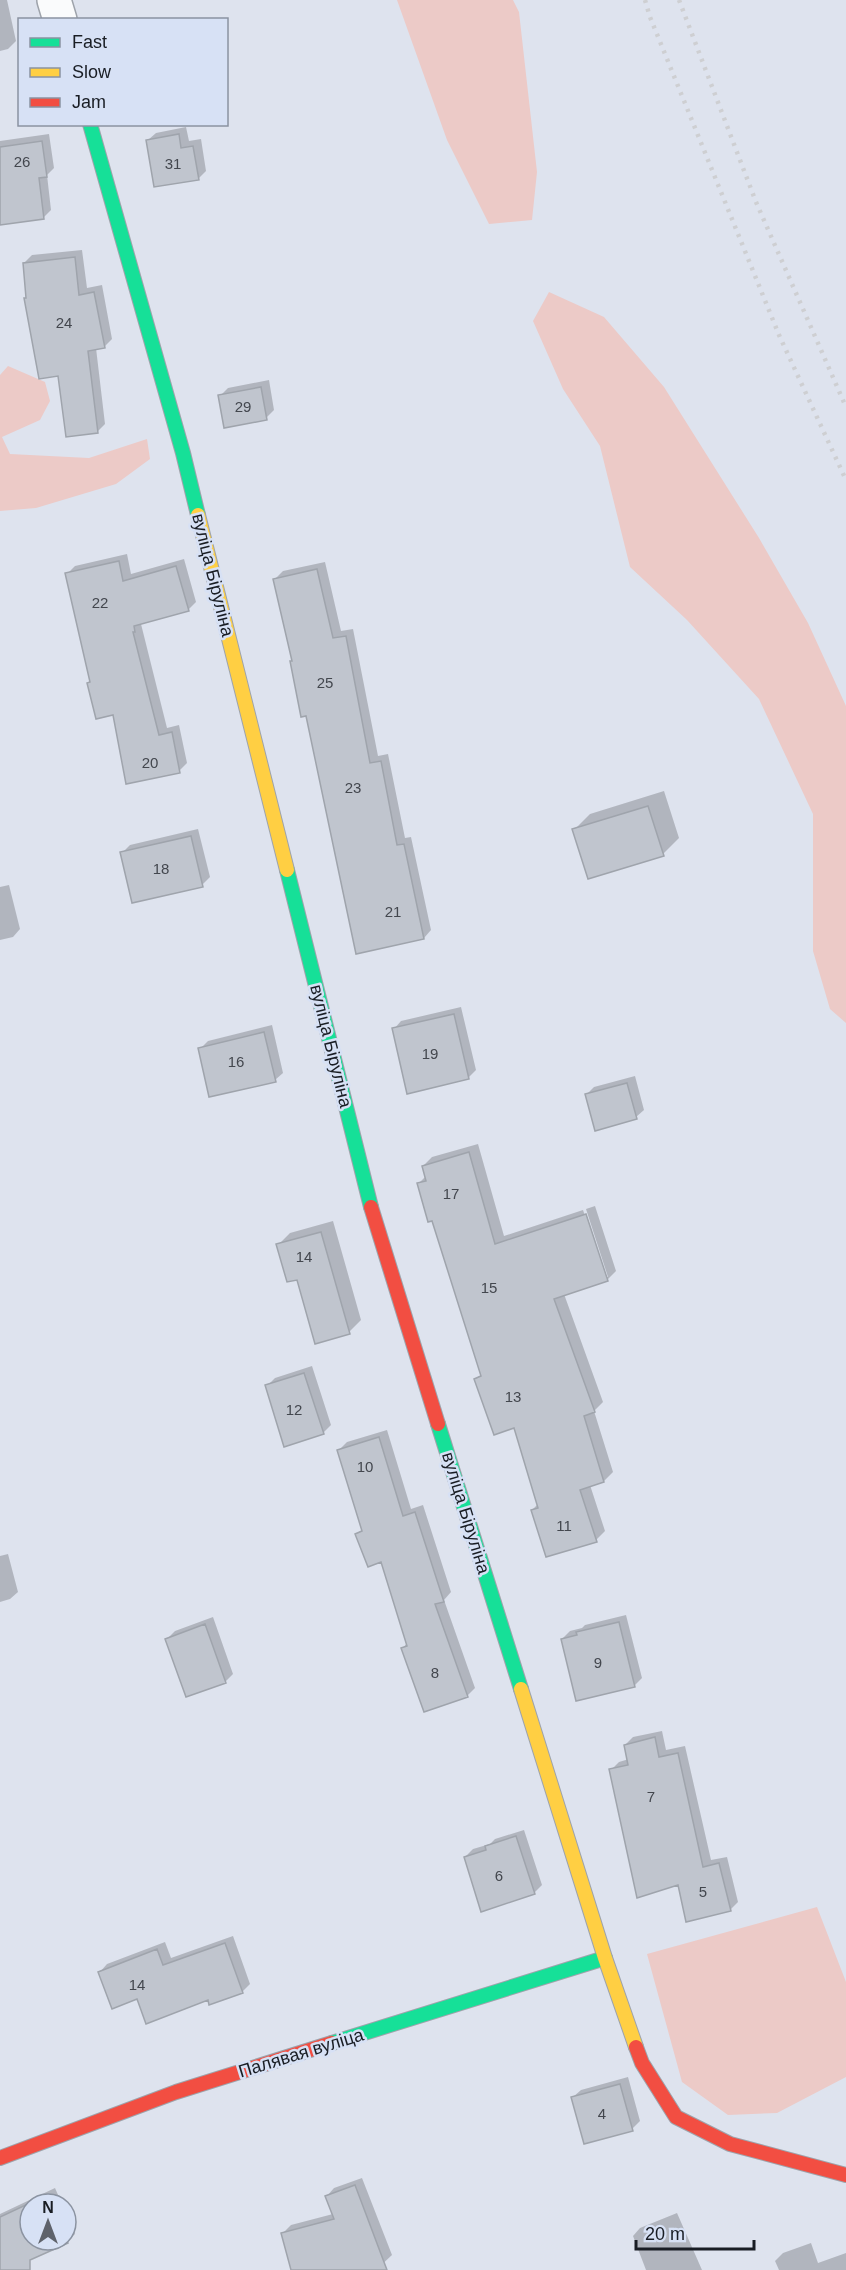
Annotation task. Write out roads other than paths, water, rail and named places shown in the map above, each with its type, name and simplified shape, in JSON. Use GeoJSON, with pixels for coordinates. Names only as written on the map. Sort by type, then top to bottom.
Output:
{"type":"FeatureCollection","features":[{"type":"Feature","properties":{"kind":"street"},"geometry":{"type":"LineString","coordinates":[[54,0],[59,18]]}},
{"type":"Feature","properties":{"kind":"street","name":"вуліца Біруліна"},"geometry":{"type":"LineString","coordinates":[[91,126],[183,453],[373,1216],[605,1958],[642,2063],[676,2117],[730,2144],[846,2175]]}},
{"type":"Feature","properties":{"kind":"street","name":"Палявая вуліца"},"geometry":{"type":"LineString","coordinates":[[0,2158],[176,2092],[605,1958]]}},
{"type":"Feature","properties":{"kind":"railway"},"geometry":{"type":"LineString","coordinates":[[645,0],[779,335],[846,480]]}},
{"type":"Feature","properties":{"kind":"railway"},"geometry":{"type":"LineString","coordinates":[[679,0],[756,202],[846,407]]}}]}
